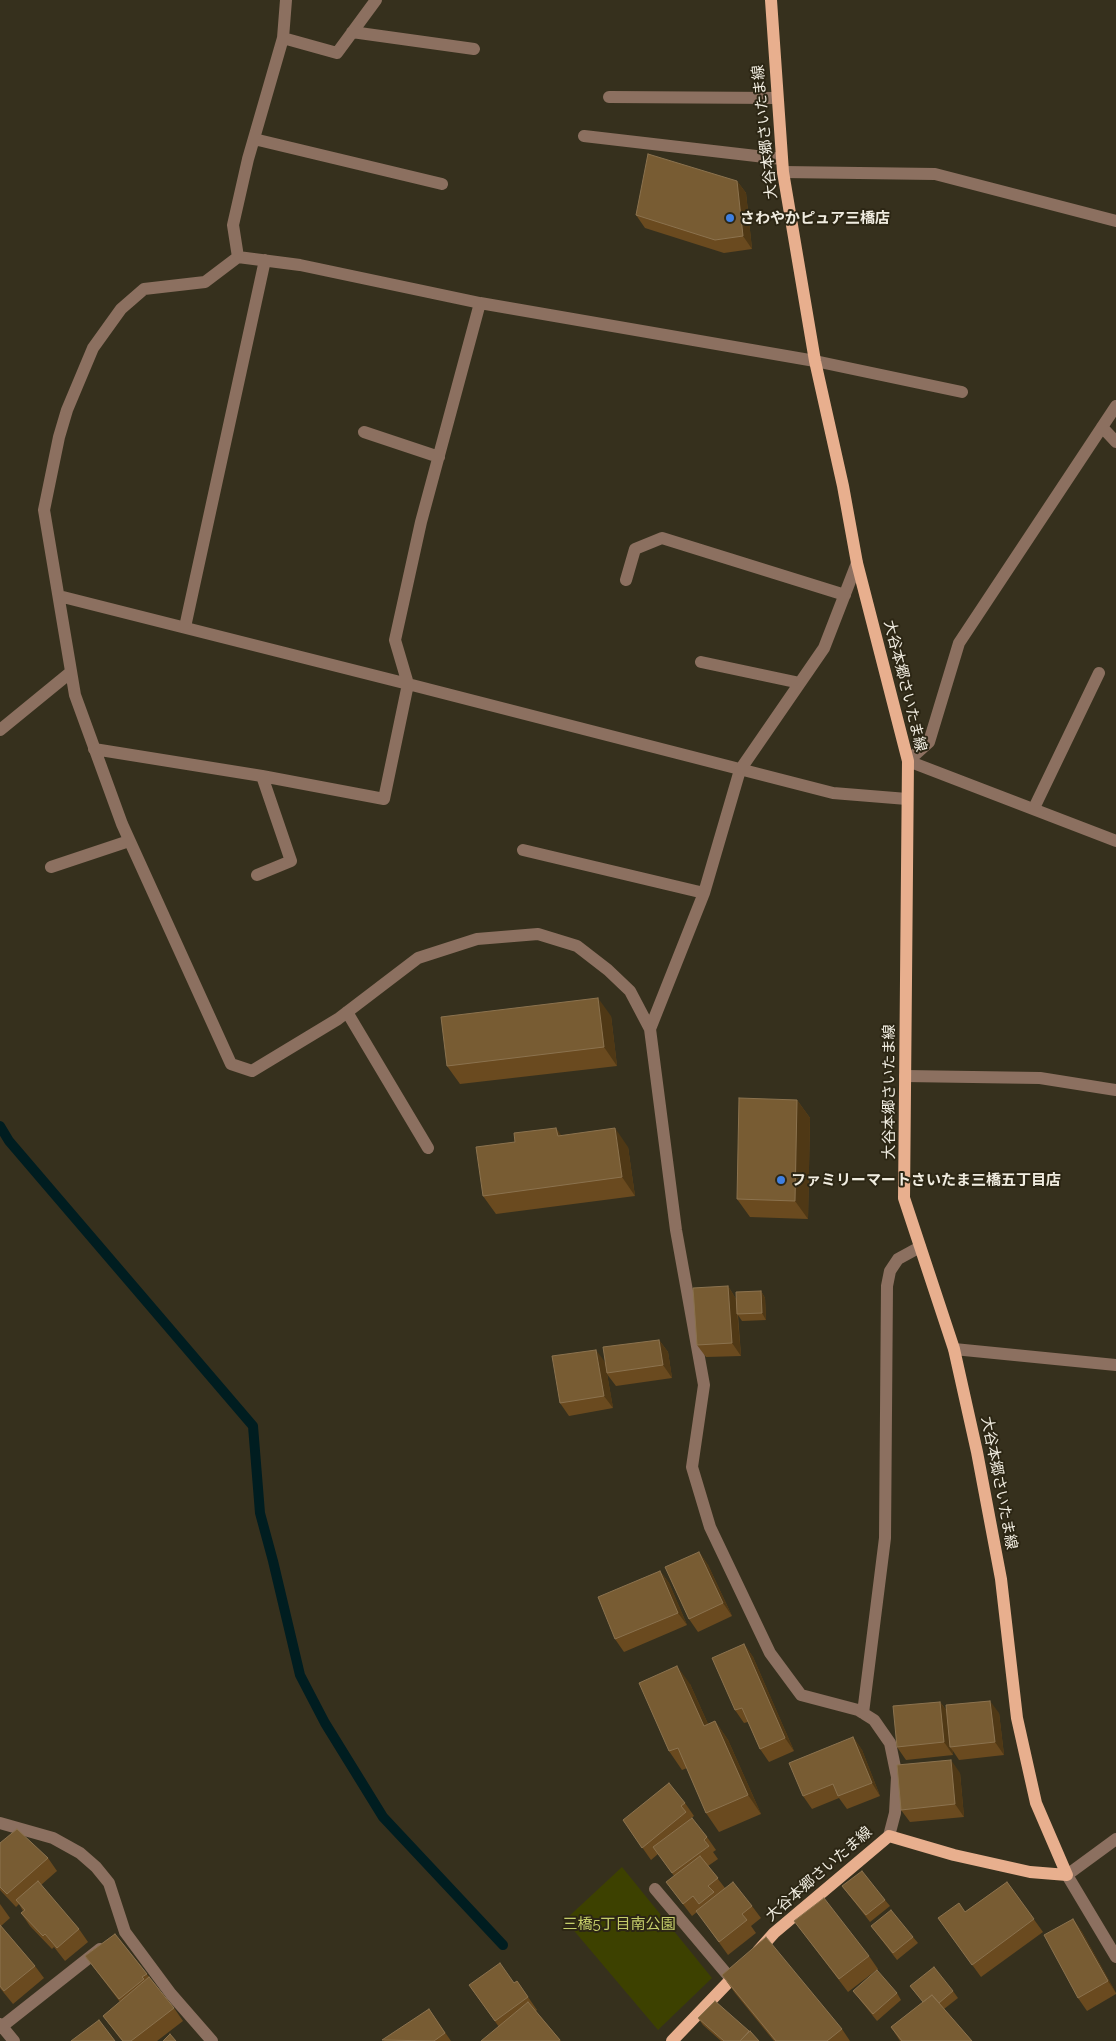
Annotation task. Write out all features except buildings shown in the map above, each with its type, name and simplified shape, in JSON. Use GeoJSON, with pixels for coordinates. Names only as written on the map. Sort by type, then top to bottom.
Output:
{"type":"FeatureCollection","features":[{"type":"Feature","properties":{"kind":"main road","name":"大谷本郷さいたま線"},"geometry":{"type":"LineString","coordinates":[[676,2040],[774,1934],[889,1836],[954,1855],[1030,1872],[1066,1875],[1036,1803],[1019,1727],[1001,1579],[977,1452],[954,1349],[904,1198],[908,761],[857,563],[843,486],[815,361],[783,172],[771,0]]}},
{"type":"Feature","properties":{"kind":"street"},"geometry":{"type":"LineString","coordinates":[[238,257],[233,225],[254,138],[283,38],[286,0]]}},
{"type":"Feature","properties":{"kind":"street"},"geometry":{"type":"LineString","coordinates":[[283,38],[337,53],[376,0]]}},
{"type":"Feature","properties":{"kind":"street"},"geometry":{"type":"LineString","coordinates":[[352,32],[474,49]]}},
{"type":"Feature","properties":{"kind":"street"},"geometry":{"type":"LineString","coordinates":[[609,97],[777,98]]}},
{"type":"Feature","properties":{"kind":"street"},"geometry":{"type":"LineString","coordinates":[[584,136],[782,159]]}},
{"type":"Feature","properties":{"kind":"street"},"geometry":{"type":"LineString","coordinates":[[254,138],[442,184]]}},
{"type":"Feature","properties":{"kind":"street"},"geometry":{"type":"LineString","coordinates":[[783,172],[935,174],[1115,217]]}},
{"type":"Feature","properties":{"kind":"street"},"geometry":{"type":"LineString","coordinates":[[889,1836],[895,1813],[897,1777],[890,1742],[874,1720],[864,1713],[801,1695],[770,1653],[710,1527],[692,1467],[704,1385],[676,1230],[650,1029],[630,991],[578,946],[538,934],[477,939],[418,958],[347,1012],[252,1070],[231,1064],[130,841],[74,695],[44,510],[59,437],[67,410],[93,348],[120,309],[144,289],[205,282],[238,257],[300,265],[480,303],[815,361],[962,392]]}},
{"type":"Feature","properties":{"kind":"street"},"geometry":{"type":"LineString","coordinates":[[185,627],[265,260]]}},
{"type":"Feature","properties":{"kind":"street"},"geometry":{"type":"LineString","coordinates":[[94,749],[384,798],[408,684],[395,640],[421,522],[480,303]]}},
{"type":"Feature","properties":{"kind":"street"},"geometry":{"type":"LineString","coordinates":[[1116,406],[959,642],[930,742],[908,761],[1116,841]]}},
{"type":"Feature","properties":{"kind":"street"},"geometry":{"type":"LineString","coordinates":[[1102,428],[1116,442]]}},
{"type":"Feature","properties":{"kind":"street"},"geometry":{"type":"LineString","coordinates":[[364,432],[439,457]]}},
{"type":"Feature","properties":{"kind":"street"},"geometry":{"type":"LineString","coordinates":[[626,580],[635,550],[662,538],[845,595]]}},
{"type":"Feature","properties":{"kind":"street"},"geometry":{"type":"LineString","coordinates":[[650,1029],[704,893],[740,770],[824,648],[857,563]]}},
{"type":"Feature","properties":{"kind":"street"},"geometry":{"type":"LineString","coordinates":[[59,596],[833,793],[907,800]]}},
{"type":"Feature","properties":{"kind":"street"},"geometry":{"type":"LineString","coordinates":[[701,662],[800,683]]}},
{"type":"Feature","properties":{"kind":"street"},"geometry":{"type":"LineString","coordinates":[[0,730],[71,672]]}},
{"type":"Feature","properties":{"kind":"street"},"geometry":{"type":"LineString","coordinates":[[1034,808],[1099,673]]}},
{"type":"Feature","properties":{"kind":"street"},"geometry":{"type":"LineString","coordinates":[[257,875],[290,861],[262,776]]}},
{"type":"Feature","properties":{"kind":"street"},"geometry":{"type":"LineString","coordinates":[[51,867],[130,841]]}},
{"type":"Feature","properties":{"kind":"street"},"geometry":{"type":"LineString","coordinates":[[523,850],[704,893]]}},
{"type":"Feature","properties":{"kind":"street"},"geometry":{"type":"LineString","coordinates":[[347,1012],[428,1148]]}},
{"type":"Feature","properties":{"kind":"street"},"geometry":{"type":"LineString","coordinates":[[905,1076],[1040,1078],[1116,1090]]}},
{"type":"Feature","properties":{"kind":"street"},"geometry":{"type":"LineString","coordinates":[[864,1713],[885,1538],[887,1286],[890,1271],[898,1259],[920,1247]]}},
{"type":"Feature","properties":{"kind":"street"},"geometry":{"type":"LineString","coordinates":[[954,1349],[1116,1365]]}},
{"type":"Feature","properties":{"kind":"street"},"geometry":{"type":"LineString","coordinates":[[0,1823],[53,1838],[80,1853],[96,1867],[109,1883],[117,1935],[212,2041]]}},
{"type":"Feature","properties":{"kind":"street"},"geometry":{"type":"LineString","coordinates":[[1116,1839],[1066,1875],[1116,1956]]}},
{"type":"Feature","properties":{"kind":"street"},"geometry":{"type":"LineString","coordinates":[[655,1889],[731,1979]]}},
{"type":"Feature","properties":{"kind":"street"},"geometry":{"type":"LineString","coordinates":[[14,2041],[1,2026],[117,1935]]}},
{"type":"Feature","properties":{"kind":"green space","name":"三橋5丁目南公園"},"geometry":{"type":"Polygon","coordinates":[[[622,1867],[712,1978],[658,2030],[565,1920],[622,1867]]]}},
{"type":"Feature","properties":{"kind":"waterway"},"geometry":{"type":"LineString","coordinates":[[0,1126],[9,1141],[253,1426],[260,1513],[300,1675],[325,1723],[383,1817],[503,1945]]}},
{"type":"Feature","properties":{"kind":"place","name":"さわやかピュア三橋店"},"geometry":{"type":"Point","coordinates":[730,218]}},
{"type":"Feature","properties":{"kind":"place","name":"ファミリーマートさいたま三橋五丁目店"},"geometry":{"type":"Point","coordinates":[781,1180]}}]}
